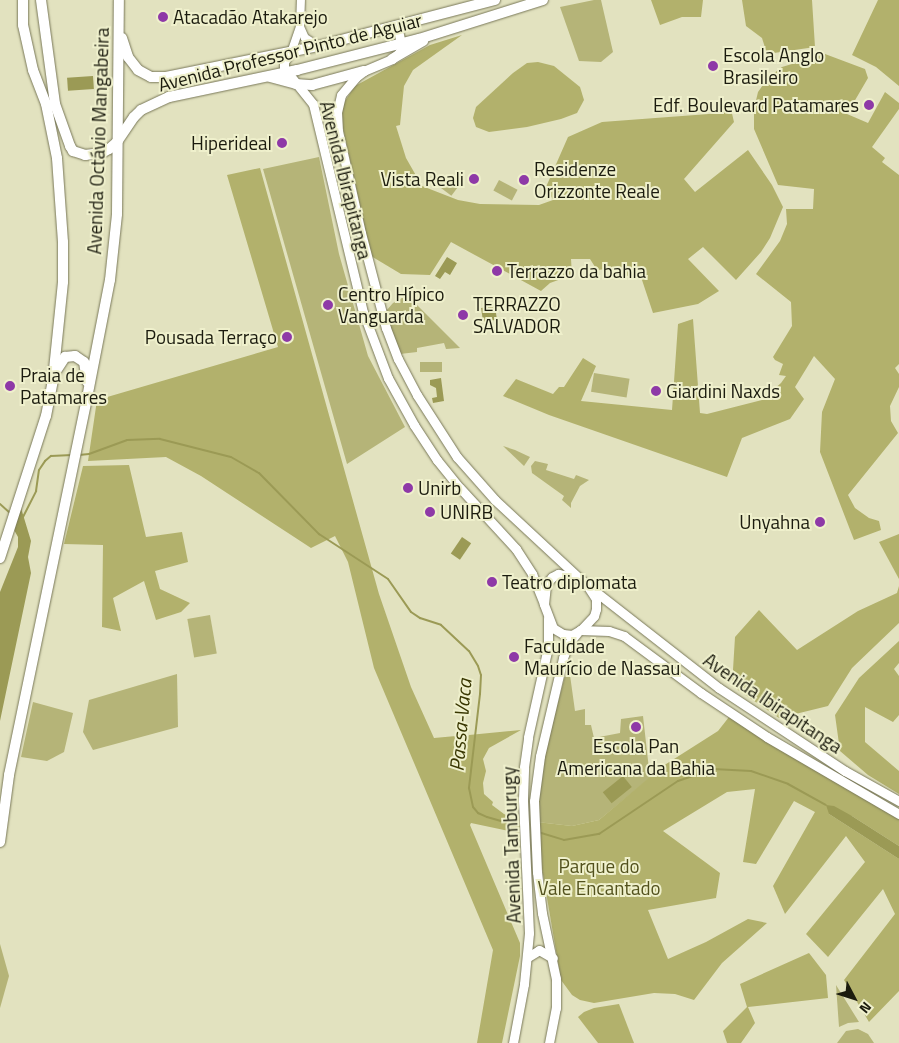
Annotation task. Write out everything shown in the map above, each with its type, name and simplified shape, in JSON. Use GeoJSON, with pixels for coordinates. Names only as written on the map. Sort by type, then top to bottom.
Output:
{"type":"FeatureCollection","features":[{"type":"Feature","properties":{"kind":"main road","name":"Avenida Octávio Mangabeira"},"geometry":{"type":"LineString","coordinates":[[1,554],[38,442],[53,379],[64,282],[59,186],[46,104],[33,70],[23,25],[22,0]]}},
{"type":"Feature","properties":{"kind":"main road","name":"Avenida Octávio Mangabeira"},"geometry":{"type":"LineString","coordinates":[[41,0],[55,104],[64,134],[73,151],[85,155],[102,153],[117,142]]}},
{"type":"Feature","properties":{"kind":"main road","name":"Avenida Octávio Mangabeira"},"geometry":{"type":"LineString","coordinates":[[0,842],[8,776],[88,398],[110,280],[117,214],[119,0]]}},
{"type":"Feature","properties":{"kind":"main road","name":"Avenida Professor Pinto de Aguiar"},"geometry":{"type":"LineString","coordinates":[[119,27],[132,64],[151,77],[166,78],[318,46],[495,0]]}},
{"type":"Feature","properties":{"kind":"main road","name":"Avenida Professor Pinto de Aguiar"},"geometry":{"type":"LineString","coordinates":[[117,142],[134,117],[160,100],[262,76],[286,73],[402,43],[491,14],[543,0]]}},
{"type":"Feature","properties":{"kind":"main road"},"geometry":{"type":"LineString","coordinates":[[392,59],[401,50],[402,43],[397,26]]}},
{"type":"Feature","properties":{"kind":"main road"},"geometry":{"type":"LineString","coordinates":[[392,59],[437,33]]}},
{"type":"Feature","properties":{"kind":"main road"},"geometry":{"type":"LineString","coordinates":[[286,73],[284,62],[292,50]]}},
{"type":"Feature","properties":{"kind":"main road","name":"Avenida Ibirapitanga"},"geometry":{"type":"LineString","coordinates":[[392,59],[364,71],[350,83],[340,98],[337,112],[338,131],[381,314],[398,359],[438,430],[457,457],[495,500],[579,578]]}},
{"type":"Feature","properties":{"kind":"main road"},"geometry":{"type":"LineString","coordinates":[[262,76],[296,84],[318,84],[364,71]]}},
{"type":"Feature","properties":{"kind":"main road","name":"Avenida Ibirapitanga"},"geometry":{"type":"LineString","coordinates":[[286,73],[313,104],[322,134],[363,312],[388,378],[423,439],[460,488],[516,549],[535,581],[544,604]]}},
{"type":"Feature","properties":{"kind":"main road"},"geometry":{"type":"LineString","coordinates":[[322,134],[329,128],[338,131]]}},
{"type":"Feature","properties":{"kind":"main road"},"geometry":{"type":"LineString","coordinates":[[344,236],[353,240],[361,233]]}},
{"type":"Feature","properties":{"kind":"main road"},"geometry":{"type":"LineString","coordinates":[[53,379],[65,358],[75,356],[79,358],[86,367],[88,398]]}},
{"type":"Feature","properties":{"kind":"main road"},"geometry":{"type":"LineString","coordinates":[[388,378],[390,371],[394,368],[404,370]]}},
{"type":"Feature","properties":{"kind":"main road"},"geometry":{"type":"LineString","coordinates":[[423,439],[438,430]]}},
{"type":"Feature","properties":{"kind":"main road"},"geometry":{"type":"LineString","coordinates":[[564,574],[579,578],[587,585],[595,597],[596,609],[592,618],[578,632],[569,635],[559,632],[552,626],[548,618],[544,604],[545,586],[552,577],[564,574]]}},
{"type":"Feature","properties":{"kind":"main road","name":"Avenida Ibirapitanga"},"geometry":{"type":"LineString","coordinates":[[587,585],[719,688],[845,771],[899,802]]}},
{"type":"Feature","properties":{"kind":"main road","name":"Avenida Tamburugy"},"geometry":{"type":"LineString","coordinates":[[513,1043],[528,957],[530,914],[529,819],[524,760],[548,647],[548,618]]}},
{"type":"Feature","properties":{"kind":"main road","name":"Avenida Ibirapitanga"},"geometry":{"type":"LineString","coordinates":[[578,632],[609,631],[624,636],[701,693],[767,737],[839,781],[899,814]]}},
{"type":"Feature","properties":{"kind":"main road","name":"Avenida Tamburugy"},"geometry":{"type":"LineString","coordinates":[[529,819],[537,770],[565,653],[578,632]]}},
{"type":"Feature","properties":{"kind":"main road","name":"Avenida Tamburugy"},"geometry":{"type":"LineString","coordinates":[[530,850],[553,958],[557,995],[549,1043]]}},
{"type":"Feature","properties":{"kind":"main road"},"geometry":{"type":"LineString","coordinates":[[528,957],[539,950],[553,958]]}},
{"type":"Feature","properties":{"kind":"street"},"geometry":{"type":"LineString","coordinates":[[292,50],[300,27],[301,0]]}},
{"type":"Feature","properties":{"kind":"street"},"geometry":{"type":"LineString","coordinates":[[300,27],[305,38],[318,46]]}},
{"type":"Feature","properties":{"kind":"shaded area"},"geometry":{"type":"Polygon","coordinates":[[[601,0],[613,52],[601,62],[579,61],[560,7],[601,0]]]}},
{"type":"Feature","properties":{"kind":"shaded area"},"geometry":{"type":"Polygon","coordinates":[[[93,76],[94,89],[68,91],[67,78],[93,76]]]}},
{"type":"Feature","properties":{"kind":"shaded area","name":"Centro Hípico Vanguarda"},"geometry":{"type":"Polygon","coordinates":[[[319,157],[339,254],[368,356],[405,427],[347,464],[263,169],[319,157]]]}},
{"type":"Feature","properties":{"kind":"shaded area"},"geometry":{"type":"Polygon","coordinates":[[[442,175],[458,187],[451,196],[435,184],[442,175]]]}},
{"type":"Feature","properties":{"kind":"shaded area"},"geometry":{"type":"Polygon","coordinates":[[[499,180],[518,190],[512,200],[493,191],[499,180]]]}},
{"type":"Feature","properties":{"kind":"shaded area"},"geometry":{"type":"Polygon","coordinates":[[[447,257],[457,263],[450,275],[445,272],[440,279],[435,276],[447,257]]]}},
{"type":"Feature","properties":{"kind":"shaded area"},"geometry":{"type":"Polygon","coordinates":[[[402,298],[412,300],[460,348],[446,349],[444,343],[417,348],[417,352],[400,354],[388,329],[386,311],[393,303],[402,298]]]}},
{"type":"Feature","properties":{"kind":"shaded area"},"geometry":{"type":"Polygon","coordinates":[[[495,306],[497,320],[483,322],[481,308],[495,306]]]}},
{"type":"Feature","properties":{"kind":"shaded area"},"geometry":{"type":"Polygon","coordinates":[[[420,362],[442,362],[442,372],[420,372],[420,362]]]}},
{"type":"Feature","properties":{"kind":"shaded area"},"geometry":{"type":"Polygon","coordinates":[[[594,373],[630,379],[627,397],[591,392],[594,373]]]}},
{"type":"Feature","properties":{"kind":"shaded area"},"geometry":{"type":"Polygon","coordinates":[[[441,378],[444,401],[433,403],[432,398],[437,397],[436,388],[430,385],[430,380],[441,378]]]}},
{"type":"Feature","properties":{"kind":"shaded area"},"geometry":{"type":"Polygon","coordinates":[[[503,446],[515,450],[530,457],[524,466],[503,446]]]}},
{"type":"Feature","properties":{"kind":"shaded area"},"geometry":{"type":"Polygon","coordinates":[[[535,461],[548,464],[546,470],[574,479],[576,475],[589,480],[580,486],[571,503],[571,508],[562,500],[564,496],[532,473],[531,466],[535,461]]]}},
{"type":"Feature","properties":{"kind":"shaded area"},"geometry":{"type":"Polygon","coordinates":[[[21,508],[31,541],[28,557],[31,573],[0,721],[0,592],[18,547],[18,537],[13,528],[21,508]]]}},
{"type":"Feature","properties":{"kind":"shaded area"},"geometry":{"type":"Polygon","coordinates":[[[462,537],[471,543],[460,560],[451,554],[462,537]]]}},
{"type":"Feature","properties":{"kind":"shaded area"},"geometry":{"type":"Polygon","coordinates":[[[210,615],[217,653],[194,657],[187,619],[210,615]]]}},
{"type":"Feature","properties":{"kind":"shaded area"},"geometry":{"type":"Polygon","coordinates":[[[177,674],[178,727],[93,750],[83,732],[89,700],[177,674]]]}},
{"type":"Feature","properties":{"kind":"shaded area"},"geometry":{"type":"Polygon","coordinates":[[[570,675],[575,711],[585,709],[585,725],[591,725],[594,738],[620,733],[621,719],[643,716],[650,778],[599,820],[572,826],[537,822],[541,767],[565,676],[570,675]]]}},
{"type":"Feature","properties":{"kind":"shaded area"},"geometry":{"type":"Polygon","coordinates":[[[33,702],[73,713],[64,752],[47,761],[21,757],[33,702]]]}},
{"type":"Feature","properties":{"kind":"shaded area"},"geometry":{"type":"Polygon","coordinates":[[[623,776],[632,787],[612,803],[603,792],[623,776]]]}},
{"type":"Feature","properties":{"kind":"shaded area"},"geometry":{"type":"Polygon","coordinates":[[[826,805],[834,806],[852,816],[899,846],[899,859],[829,814],[826,805]]]}},
{"type":"Feature","properties":{"kind":"shaded area"},"geometry":{"type":"Polygon","coordinates":[[[0,944],[9,976],[0,1008],[0,944]]]}},
{"type":"Feature","properties":{"kind":"shaded area"},"geometry":{"type":"Polygon","coordinates":[[[836,985],[859,1022],[848,1023],[839,1027],[836,985]]]}},
{"type":"Feature","properties":{"kind":"shaded area"},"geometry":{"type":"Polygon","coordinates":[[[858,1029],[868,1034],[874,1043],[837,1043],[846,1031],[858,1029]]]}},
{"type":"Feature","properties":{"kind":"green space"},"geometry":{"type":"Polygon","coordinates":[[[651,0],[703,0],[701,17],[682,17],[660,25],[651,0]]]}},
{"type":"Feature","properties":{"kind":"green space"},"geometry":{"type":"Polygon","coordinates":[[[742,0],[812,0],[815,47],[767,54],[762,38],[746,26],[742,0]]]}},
{"type":"Feature","properties":{"kind":"green space"},"geometry":{"type":"Polygon","coordinates":[[[878,0],[899,0],[899,86],[876,67],[852,55],[878,0]]]}},
{"type":"Feature","properties":{"kind":"green space"},"geometry":{"type":"Polygon","coordinates":[[[462,35],[413,70],[404,86],[400,125],[396,126],[406,158],[422,186],[458,200],[480,204],[539,205],[553,200],[546,187],[568,137],[602,122],[722,113],[730,105],[734,122],[684,179],[695,192],[748,150],[772,185],[783,207],[770,238],[761,252],[736,280],[703,247],[688,259],[719,291],[698,304],[653,313],[640,274],[619,277],[617,268],[597,270],[590,259],[571,259],[572,275],[550,283],[541,291],[451,242],[430,275],[401,274],[371,256],[341,119],[343,104],[355,86],[430,45],[462,35]]]}},
{"type":"Feature","properties":{"kind":"green space"},"geometry":{"type":"Polygon","coordinates":[[[825,54],[865,69],[868,78],[847,114],[868,123],[885,92],[899,103],[899,109],[872,147],[885,158],[882,162],[899,175],[899,364],[895,368],[899,374],[899,387],[890,406],[891,421],[898,433],[848,495],[855,508],[869,518],[879,521],[881,530],[854,540],[820,452],[822,412],[835,379],[814,356],[795,387],[804,399],[790,419],[742,438],[727,477],[549,415],[503,396],[516,379],[553,394],[559,387],[564,387],[583,358],[596,366],[581,401],[672,410],[678,324],[693,319],[700,413],[707,414],[762,400],[781,383],[786,376],[779,375],[783,364],[773,357],[792,326],[791,302],[756,274],[780,241],[787,224],[786,209],[813,209],[814,189],[778,185],[754,129],[754,109],[758,92],[768,78],[782,67],[825,54]]]}},
{"type":"Feature","properties":{"kind":"green space"},"geometry":{"type":"Polygon","coordinates":[[[538,62],[554,66],[580,87],[584,100],[577,113],[527,127],[489,132],[476,127],[473,118],[476,107],[513,73],[527,63],[538,62]]]}},
{"type":"Feature","properties":{"kind":"green space"},"geometry":{"type":"Polygon","coordinates":[[[260,168],[379,594],[411,687],[434,738],[467,735],[449,761],[469,735],[521,730],[489,748],[483,759],[486,771],[483,783],[484,794],[493,802],[492,805],[516,820],[519,833],[471,823],[470,825],[520,943],[520,956],[502,1043],[477,1043],[493,950],[374,668],[348,562],[335,536],[311,548],[201,476],[166,457],[88,461],[97,400],[278,347],[227,175],[260,168]]]}},
{"type":"Feature","properties":{"kind":"green space"},"geometry":{"type":"Polygon","coordinates":[[[129,465],[146,537],[182,532],[188,562],[155,571],[160,589],[190,603],[181,612],[156,620],[144,581],[113,598],[121,631],[102,627],[103,545],[64,544],[83,466],[129,465]]]}},
{"type":"Feature","properties":{"kind":"green space"},"geometry":{"type":"Polygon","coordinates":[[[899,534],[899,579],[879,542],[899,534]]]}},
{"type":"Feature","properties":{"kind":"green space"},"geometry":{"type":"Polygon","coordinates":[[[899,586],[899,623],[852,668],[828,706],[779,718],[732,686],[735,637],[759,610],[797,650],[858,611],[897,593],[899,586]]]}},
{"type":"Feature","properties":{"kind":"green space"},"geometry":{"type":"Polygon","coordinates":[[[899,641],[899,663],[894,669],[899,676],[899,715],[893,722],[865,707],[865,742],[899,771],[899,794],[868,775],[840,751],[835,715],[859,678],[899,641]]]}},
{"type":"Feature","properties":{"kind":"green space","name":"Parque do Vale Encantado"},"geometry":{"type":"Polygon","coordinates":[[[729,717],[899,817],[899,846],[852,816],[829,814],[899,859],[899,991],[869,1022],[844,980],[895,914],[883,889],[828,957],[806,934],[865,862],[846,836],[785,914],[773,886],[815,812],[794,801],[756,864],[743,862],[755,789],[727,792],[663,831],[720,873],[716,898],[648,910],[668,959],[706,942],[748,919],[767,923],[722,963],[694,1000],[675,994],[654,993],[594,1003],[580,1000],[572,995],[561,980],[538,845],[537,822],[572,826],[599,820],[663,766],[718,731],[729,717]]]}},
{"type":"Feature","properties":{"kind":"green space"},"geometry":{"type":"Polygon","coordinates":[[[809,953],[826,975],[828,998],[748,1007],[755,1023],[741,1043],[727,1043],[723,1031],[747,1007],[740,984],[809,953]]]}},
{"type":"Feature","properties":{"kind":"green space"},"geometry":{"type":"Polygon","coordinates":[[[619,1004],[634,1043],[598,1043],[578,1017],[594,1008],[619,1004]]]}},
{"type":"Feature","properties":{"kind":"waterway","name":"Passa-Vaca"},"geometry":{"type":"LineString","coordinates":[[79,455],[89,454],[127,440],[160,439],[231,457],[259,473],[319,534],[388,579],[411,612],[420,618],[441,625],[469,651],[478,666],[481,675],[480,694],[469,788],[473,807],[478,813],[487,817],[522,827]]}},
{"type":"Feature","properties":{"kind":"waterway","name":"Passa-Vaca"},"geometry":{"type":"LineString","coordinates":[[23,517],[36,491],[39,470],[45,461],[51,456],[72,455]]}},
{"type":"Feature","properties":{"kind":"waterway"},"geometry":{"type":"LineString","coordinates":[[0,504],[11,514]]}},
{"type":"Feature","properties":{"kind":"waterway","name":"Passa-Vaca"},"geometry":{"type":"LineString","coordinates":[[538,832],[564,840],[599,834],[678,781],[713,769],[751,771],[788,784],[826,805]]}},
{"type":"Feature","properties":{"kind":"place","name":"Atacadão Atakarejo"},"geometry":{"type":"Point","coordinates":[163,17]}},
{"type":"Feature","properties":{"kind":"place","name":"Escola Anglo Brasileiro"},"geometry":{"type":"Point","coordinates":[713,66]}},
{"type":"Feature","properties":{"kind":"place","name":"Edf. Boulevard Patamares"},"geometry":{"type":"Point","coordinates":[869,105]}},
{"type":"Feature","properties":{"kind":"place","name":"Hiperideal"},"geometry":{"type":"Point","coordinates":[282,143]}},
{"type":"Feature","properties":{"kind":"place","name":"Vista Reali"},"geometry":{"type":"Point","coordinates":[474,179]}},
{"type":"Feature","properties":{"kind":"place","name":"Residenze Orizzonte Reale"},"geometry":{"type":"Point","coordinates":[524,180]}},
{"type":"Feature","properties":{"kind":"place","name":"Terrazzo da bahia"},"geometry":{"type":"Point","coordinates":[497,271]}},
{"type":"Feature","properties":{"kind":"place","name":"Centro Hípico Vanguarda"},"geometry":{"type":"Point","coordinates":[328,305]}},
{"type":"Feature","properties":{"kind":"place","name":"TERRAZZO SALVADOR"},"geometry":{"type":"Point","coordinates":[463,315]}},
{"type":"Feature","properties":{"kind":"place","name":"Pousada Terraço"},"geometry":{"type":"Point","coordinates":[287,337]}},
{"type":"Feature","properties":{"kind":"place","name":"Praia de Patamares"},"geometry":{"type":"Point","coordinates":[10,386]}},
{"type":"Feature","properties":{"kind":"place","name":"Giardini Naxds"},"geometry":{"type":"Point","coordinates":[656,391]}},
{"type":"Feature","properties":{"kind":"place","name":"Unirb"},"geometry":{"type":"Point","coordinates":[408,488]}},
{"type":"Feature","properties":{"kind":"place","name":"UNIRB"},"geometry":{"type":"Point","coordinates":[430,512]}},
{"type":"Feature","properties":{"kind":"place","name":"Unyahna"},"geometry":{"type":"Point","coordinates":[820,522]}},
{"type":"Feature","properties":{"kind":"place","name":"Teatro diplomata"},"geometry":{"type":"Point","coordinates":[492,582]}},
{"type":"Feature","properties":{"kind":"place","name":"Faculdade Maurício de Nassau"},"geometry":{"type":"Point","coordinates":[514,657]}},
{"type":"Feature","properties":{"kind":"place","name":"Escola Pan Americana da Bahia"},"geometry":{"type":"Point","coordinates":[636,727]}}]}
